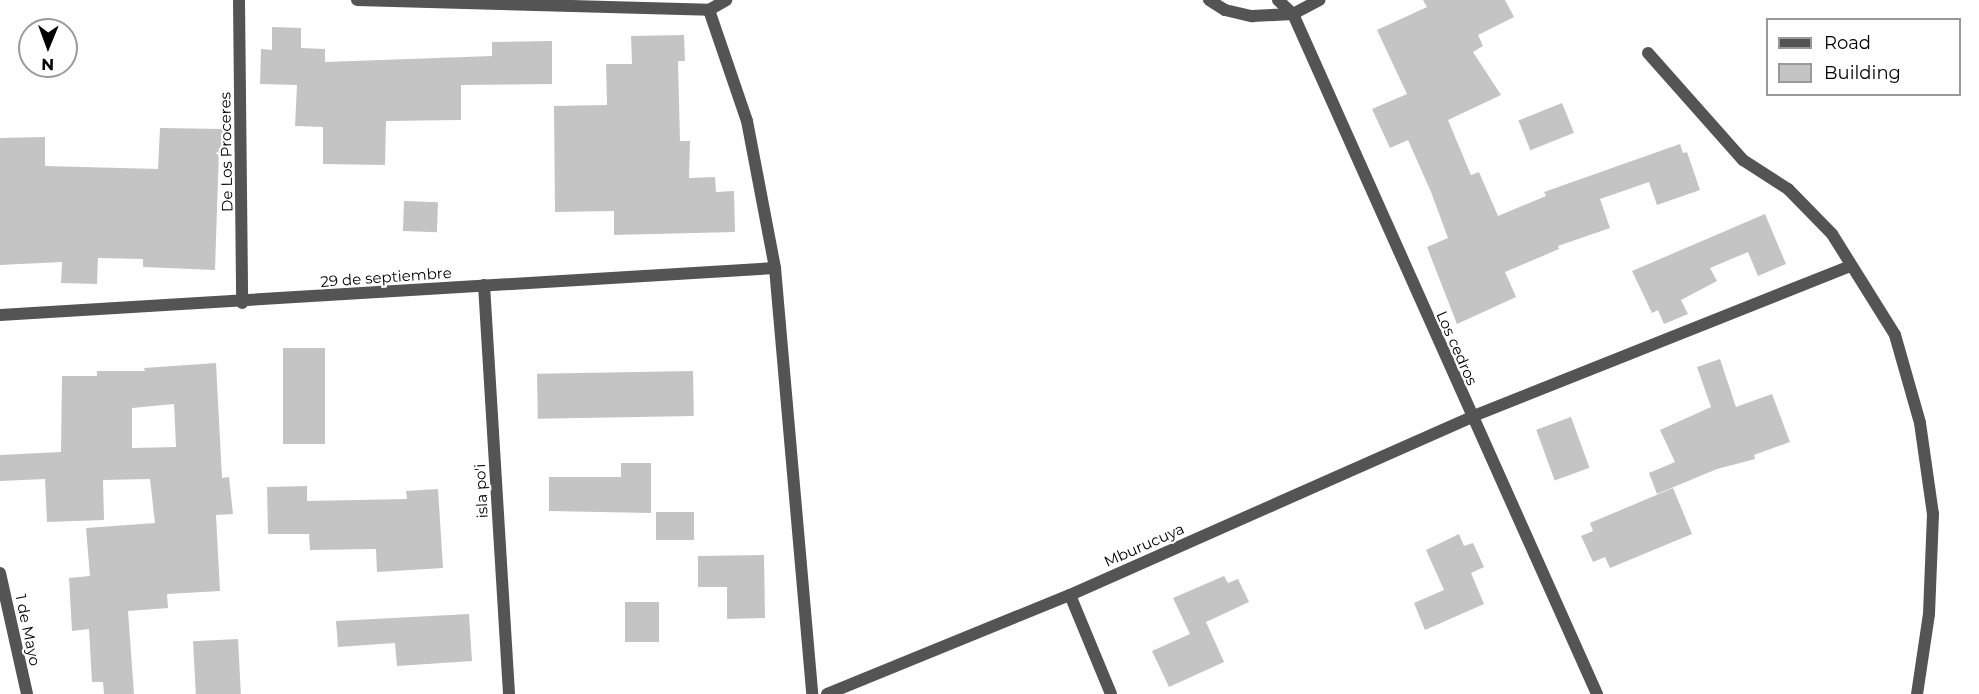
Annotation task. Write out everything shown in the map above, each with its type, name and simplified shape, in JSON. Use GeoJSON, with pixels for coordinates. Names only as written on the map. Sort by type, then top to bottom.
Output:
{"type":"FeatureCollection","features":[{"type":"Feature","properties":{"kind":"street","name":"De Los Proceres"},"geometry":{"type":"LineString","coordinates":[[239,0],[242,303]]}},
{"type":"Feature","properties":{"kind":"street"},"geometry":{"type":"LineString","coordinates":[[357,0],[709,10],[726,0]]}},
{"type":"Feature","properties":{"kind":"street"},"geometry":{"type":"LineString","coordinates":[[1209,0],[1226,10],[1252,16],[1293,14],[1319,0]]}},
{"type":"Feature","properties":{"kind":"street"},"geometry":{"type":"LineString","coordinates":[[1278,0],[1293,14]]}},
{"type":"Feature","properties":{"kind":"street"},"geometry":{"type":"LineString","coordinates":[[709,10],[747,121],[775,268],[812,694]]}},
{"type":"Feature","properties":{"kind":"street","name":"Los cedros"},"geometry":{"type":"LineString","coordinates":[[1293,14],[1471,417],[1597,694]]}},
{"type":"Feature","properties":{"kind":"street"},"geometry":{"type":"LineString","coordinates":[[1648,53],[1743,160],[1788,189],[1832,234],[1895,335],[1920,423],[1933,514],[1929,614],[1917,694]]}},
{"type":"Feature","properties":{"kind":"street","name":"Mburucuya"},"geometry":{"type":"LineString","coordinates":[[827,694],[1070,595],[1471,417],[1851,266]]}},
{"type":"Feature","properties":{"kind":"street","name":"29 de septiembre"},"geometry":{"type":"LineString","coordinates":[[0,315],[242,303],[484,285],[775,268]]}},
{"type":"Feature","properties":{"kind":"street","name":"isla po'i"},"geometry":{"type":"LineString","coordinates":[[484,285],[509,694]]}},
{"type":"Feature","properties":{"kind":"street","name":"1 de Mayo"},"geometry":{"type":"LineString","coordinates":[[0,573],[27,694]]}},
{"type":"Feature","properties":{"kind":"street"},"geometry":{"type":"LineString","coordinates":[[1070,595],[1111,694]]}},
{"type":"Feature","properties":{"kind":"building"},"geometry":{"type":"Polygon","coordinates":[[[1423,0],[1505,0],[1514,17],[1478,35],[1483,46],[1473,52],[1501,95],[1448,120],[1471,175],[1479,172],[1498,216],[1546,196],[1544,192],[1680,144],[1683,153],[1687,152],[1700,190],[1657,205],[1649,182],[1600,199],[1610,228],[1558,246],[1559,249],[1505,272],[1516,297],[1457,324],[1427,247],[1448,238],[1431,192],[1408,140],[1390,148],[1372,109],[1407,94],[1377,30],[1427,7],[1423,0]]]}},
{"type":"Feature","properties":{"kind":"building"},"geometry":{"type":"Polygon","coordinates":[[[272,27],[301,28],[301,48],[325,49],[325,62],[492,56],[492,42],[552,41],[552,84],[461,85],[461,120],[386,121],[385,165],[323,164],[323,127],[295,126],[297,85],[260,84],[261,49],[272,50],[272,27]]]}},
{"type":"Feature","properties":{"kind":"building"},"geometry":{"type":"Polygon","coordinates":[[[684,35],[685,61],[678,61],[680,141],[690,141],[689,178],[715,177],[716,192],[734,191],[735,232],[614,235],[614,211],[555,212],[554,106],[607,105],[606,64],[632,64],[631,36],[684,35]]]}},
{"type":"Feature","properties":{"kind":"building"},"geometry":{"type":"Polygon","coordinates":[[[1562,103],[1574,133],[1530,150],[1518,121],[1562,103]]]}},
{"type":"Feature","properties":{"kind":"building"},"geometry":{"type":"Polygon","coordinates":[[[160,128],[224,129],[223,149],[219,149],[215,270],[143,267],[143,259],[98,258],[97,284],[61,283],[62,262],[0,265],[0,138],[45,137],[45,166],[158,169],[160,128]]]}},
{"type":"Feature","properties":{"kind":"building"},"geometry":{"type":"Polygon","coordinates":[[[404,201],[438,202],[437,232],[403,231],[404,201]]]}},
{"type":"Feature","properties":{"kind":"building"},"geometry":{"type":"Polygon","coordinates":[[[1765,214],[1786,264],[1758,276],[1748,252],[1710,268],[1717,281],[1681,300],[1688,314],[1664,324],[1658,310],[1652,313],[1632,271],[1765,214]]]}},
{"type":"Feature","properties":{"kind":"building"},"geometry":{"type":"Polygon","coordinates":[[[283,348],[325,348],[325,444],[283,444],[283,348]]]}},
{"type":"Feature","properties":{"kind":"building"},"geometry":{"type":"Polygon","coordinates":[[[1720,359],[1736,407],[1772,394],[1790,442],[1754,455],[1755,459],[1717,469],[1657,494],[1649,473],[1675,462],[1660,430],[1711,407],[1697,367],[1720,359]]]}},
{"type":"Feature","properties":{"kind":"building"},"geometry":{"type":"Polygon","coordinates":[[[216,363],[222,478],[229,477],[233,514],[216,515],[220,591],[167,594],[168,608],[128,611],[134,694],[104,694],[103,682],[92,682],[89,629],[72,631],[69,578],[90,576],[86,528],[155,523],[150,479],[103,480],[104,520],[47,522],[45,479],[0,481],[0,455],[61,452],[62,376],[97,376],[97,371],[145,371],[144,368],[216,363]],[[174,404],[132,408],[132,448],[176,447],[174,404]]]}},
{"type":"Feature","properties":{"kind":"building"},"geometry":{"type":"Polygon","coordinates":[[[693,371],[694,416],[538,419],[537,374],[693,371]]]}},
{"type":"Feature","properties":{"kind":"building"},"geometry":{"type":"Polygon","coordinates":[[[1571,417],[1589,468],[1555,480],[1536,430],[1571,417]]]}},
{"type":"Feature","properties":{"kind":"building"},"geometry":{"type":"Polygon","coordinates":[[[621,463],[651,463],[651,513],[549,511],[549,477],[621,477],[621,463]]]}},
{"type":"Feature","properties":{"kind":"building"},"geometry":{"type":"Polygon","coordinates":[[[307,486],[307,501],[407,499],[406,491],[438,489],[443,568],[377,572],[376,549],[310,550],[309,534],[268,534],[267,487],[307,486]]]}},
{"type":"Feature","properties":{"kind":"building"},"geometry":{"type":"Polygon","coordinates":[[[1673,488],[1692,534],[1610,568],[1605,557],[1593,562],[1581,536],[1593,531],[1590,523],[1673,488]]]}},
{"type":"Feature","properties":{"kind":"building"},"geometry":{"type":"Polygon","coordinates":[[[656,512],[694,512],[694,540],[656,540],[656,512]]]}},
{"type":"Feature","properties":{"kind":"building"},"geometry":{"type":"Polygon","coordinates":[[[1459,534],[1464,546],[1473,543],[1484,567],[1471,573],[1484,604],[1425,630],[1414,603],[1444,590],[1426,550],[1459,534]]]}},
{"type":"Feature","properties":{"kind":"building"},"geometry":{"type":"Polygon","coordinates":[[[764,555],[765,618],[727,619],[727,587],[698,587],[698,556],[764,555]]]}},
{"type":"Feature","properties":{"kind":"building"},"geometry":{"type":"Polygon","coordinates":[[[1224,576],[1228,583],[1238,579],[1249,602],[1206,622],[1224,662],[1169,687],[1152,651],[1190,634],[1173,598],[1224,576]]]}},
{"type":"Feature","properties":{"kind":"building"},"geometry":{"type":"Polygon","coordinates":[[[625,602],[659,602],[659,642],[625,642],[625,602]]]}},
{"type":"Feature","properties":{"kind":"building"},"geometry":{"type":"Polygon","coordinates":[[[469,614],[472,661],[397,666],[395,643],[338,647],[336,621],[469,614]]]}},
{"type":"Feature","properties":{"kind":"building"},"geometry":{"type":"Polygon","coordinates":[[[238,639],[241,694],[196,694],[193,641],[238,639]]]}}]}
